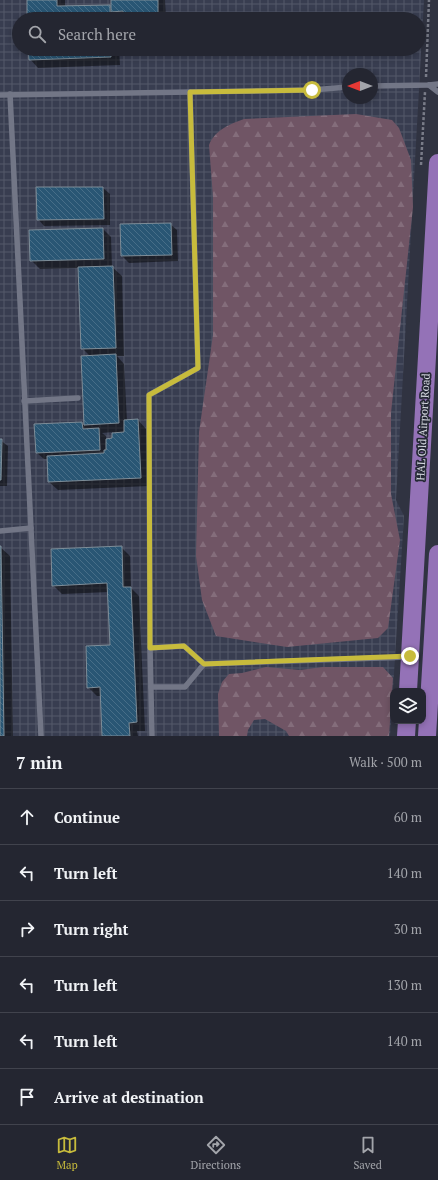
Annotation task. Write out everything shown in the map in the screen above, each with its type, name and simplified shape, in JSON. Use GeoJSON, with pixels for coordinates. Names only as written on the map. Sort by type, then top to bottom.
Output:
{"type":"FeatureCollection","features":[{"type":"Feature","properties":{"kind":"main road","name":"HAL Old Airport Road"},"geometry":{"type":"LineString","coordinates":[[408,688],[438,164]]}},
{"type":"Feature","properties":{"kind":"main road"},"geometry":{"type":"LineString","coordinates":[[427,736],[438,554]]}},
{"type":"Feature","properties":{"kind":"main road"},"geometry":{"type":"LineString","coordinates":[[406,724],[406,736]]}},
{"type":"Feature","properties":{"kind":"lane"},"geometry":{"type":"LineString","coordinates":[[378,86],[429,86],[438,84]]}},
{"type":"Feature","properties":{"kind":"lane"},"geometry":{"type":"LineString","coordinates":[[429,86],[438,92]]}},
{"type":"Feature","properties":{"kind":"lane"},"geometry":{"type":"LineString","coordinates":[[0,95],[312,90],[342,88]]}},
{"type":"Feature","properties":{"kind":"lane"},"geometry":{"type":"LineString","coordinates":[[152,736],[150,648],[149,395],[198,368],[190,92]]}},
{"type":"Feature","properties":{"kind":"lane"},"geometry":{"type":"LineString","coordinates":[[10,94],[41,736]]}},
{"type":"Feature","properties":{"kind":"lane"},"geometry":{"type":"LineString","coordinates":[[24,401],[78,398]]}},
{"type":"Feature","properties":{"kind":"lane"},"geometry":{"type":"LineString","coordinates":[[0,531],[31,528]]}},
{"type":"Feature","properties":{"kind":"lane"},"geometry":{"type":"LineString","coordinates":[[150,648],[184,646],[204,664],[410,656]]}},
{"type":"Feature","properties":{"kind":"lane"},"geometry":{"type":"LineString","coordinates":[[151,687],[185,687],[204,664]]}},
{"type":"Feature","properties":{"kind":"shaded area"},"geometry":{"type":"Polygon","coordinates":[[[0,0],[424,0],[423,12],[12,12],[12,56],[421,56],[396,500],[404,516],[393,688],[390,688],[390,736],[0,736],[0,0]]]}},
{"type":"Feature","properties":{"kind":"green space"},"geometry":{"type":"Polygon","coordinates":[[[356,114],[392,120],[399,128],[411,160],[413,207],[391,413],[391,494],[400,540],[388,628],[378,638],[287,647],[216,636],[202,600],[196,556],[199,432],[213,335],[213,197],[209,145],[215,135],[228,125],[244,119],[356,114]]]}},
{"type":"Feature","properties":{"kind":"green space"},"geometry":{"type":"Polygon","coordinates":[[[266,667],[300,670],[323,667],[383,667],[393,678],[392,688],[390,688],[389,736],[289,736],[286,731],[265,719],[254,720],[248,730],[247,736],[219,736],[218,694],[222,682],[229,674],[242,673],[266,667]]]}},
{"type":"Feature","properties":{"kind":"building"},"geometry":{"type":"Polygon","coordinates":[[[27,0],[57,0],[57,6],[110,5],[110,12],[27,12],[27,0]]]}},
{"type":"Feature","properties":{"kind":"building"},"geometry":{"type":"Polygon","coordinates":[[[111,0],[158,0],[158,12],[111,12],[111,0]]]}},
{"type":"Feature","properties":{"kind":"building"},"geometry":{"type":"Polygon","coordinates":[[[29,56],[111,56],[111,57],[29,60],[29,56]]]}},
{"type":"Feature","properties":{"kind":"building"},"geometry":{"type":"Polygon","coordinates":[[[36,187],[103,187],[104,219],[37,220],[36,187]]]}},
{"type":"Feature","properties":{"kind":"building"},"geometry":{"type":"Polygon","coordinates":[[[171,223],[172,255],[121,256],[120,224],[171,223]]]}},
{"type":"Feature","properties":{"kind":"building"},"geometry":{"type":"Polygon","coordinates":[[[103,228],[104,259],[30,261],[29,230],[103,228]]]}},
{"type":"Feature","properties":{"kind":"building"},"geometry":{"type":"Polygon","coordinates":[[[113,266],[116,348],[81,349],[78,267],[113,266]]]}},
{"type":"Feature","properties":{"kind":"building"},"geometry":{"type":"Polygon","coordinates":[[[116,354],[119,423],[84,425],[81,356],[116,354]]]}},
{"type":"Feature","properties":{"kind":"building"},"geometry":{"type":"Polygon","coordinates":[[[138,419],[141,478],[48,482],[47,456],[104,453],[104,450],[106,450],[106,439],[112,438],[112,433],[124,432],[124,420],[138,419]]]}},
{"type":"Feature","properties":{"kind":"building"},"geometry":{"type":"Polygon","coordinates":[[[82,422],[83,429],[99,428],[100,450],[36,453],[34,424],[82,422]]]}},
{"type":"Feature","properties":{"kind":"building"},"geometry":{"type":"Polygon","coordinates":[[[0,439],[2,439],[1,480],[0,480],[0,439]]]}},
{"type":"Feature","properties":{"kind":"building"},"geometry":{"type":"Polygon","coordinates":[[[1,546],[4,736],[0,736],[1,546]]]}},
{"type":"Feature","properties":{"kind":"building"},"geometry":{"type":"Polygon","coordinates":[[[122,546],[123,587],[131,587],[137,722],[129,723],[130,736],[102,736],[100,687],[87,688],[86,646],[110,645],[107,583],[52,586],[51,549],[122,546]]]}},
{"type":"Feature","properties":{"kind":"route"},"geometry":{"type":"LineString","coordinates":[[312,90],[190,92],[198,368],[149,395],[150,648],[184,646],[204,664],[410,656]]}}]}
